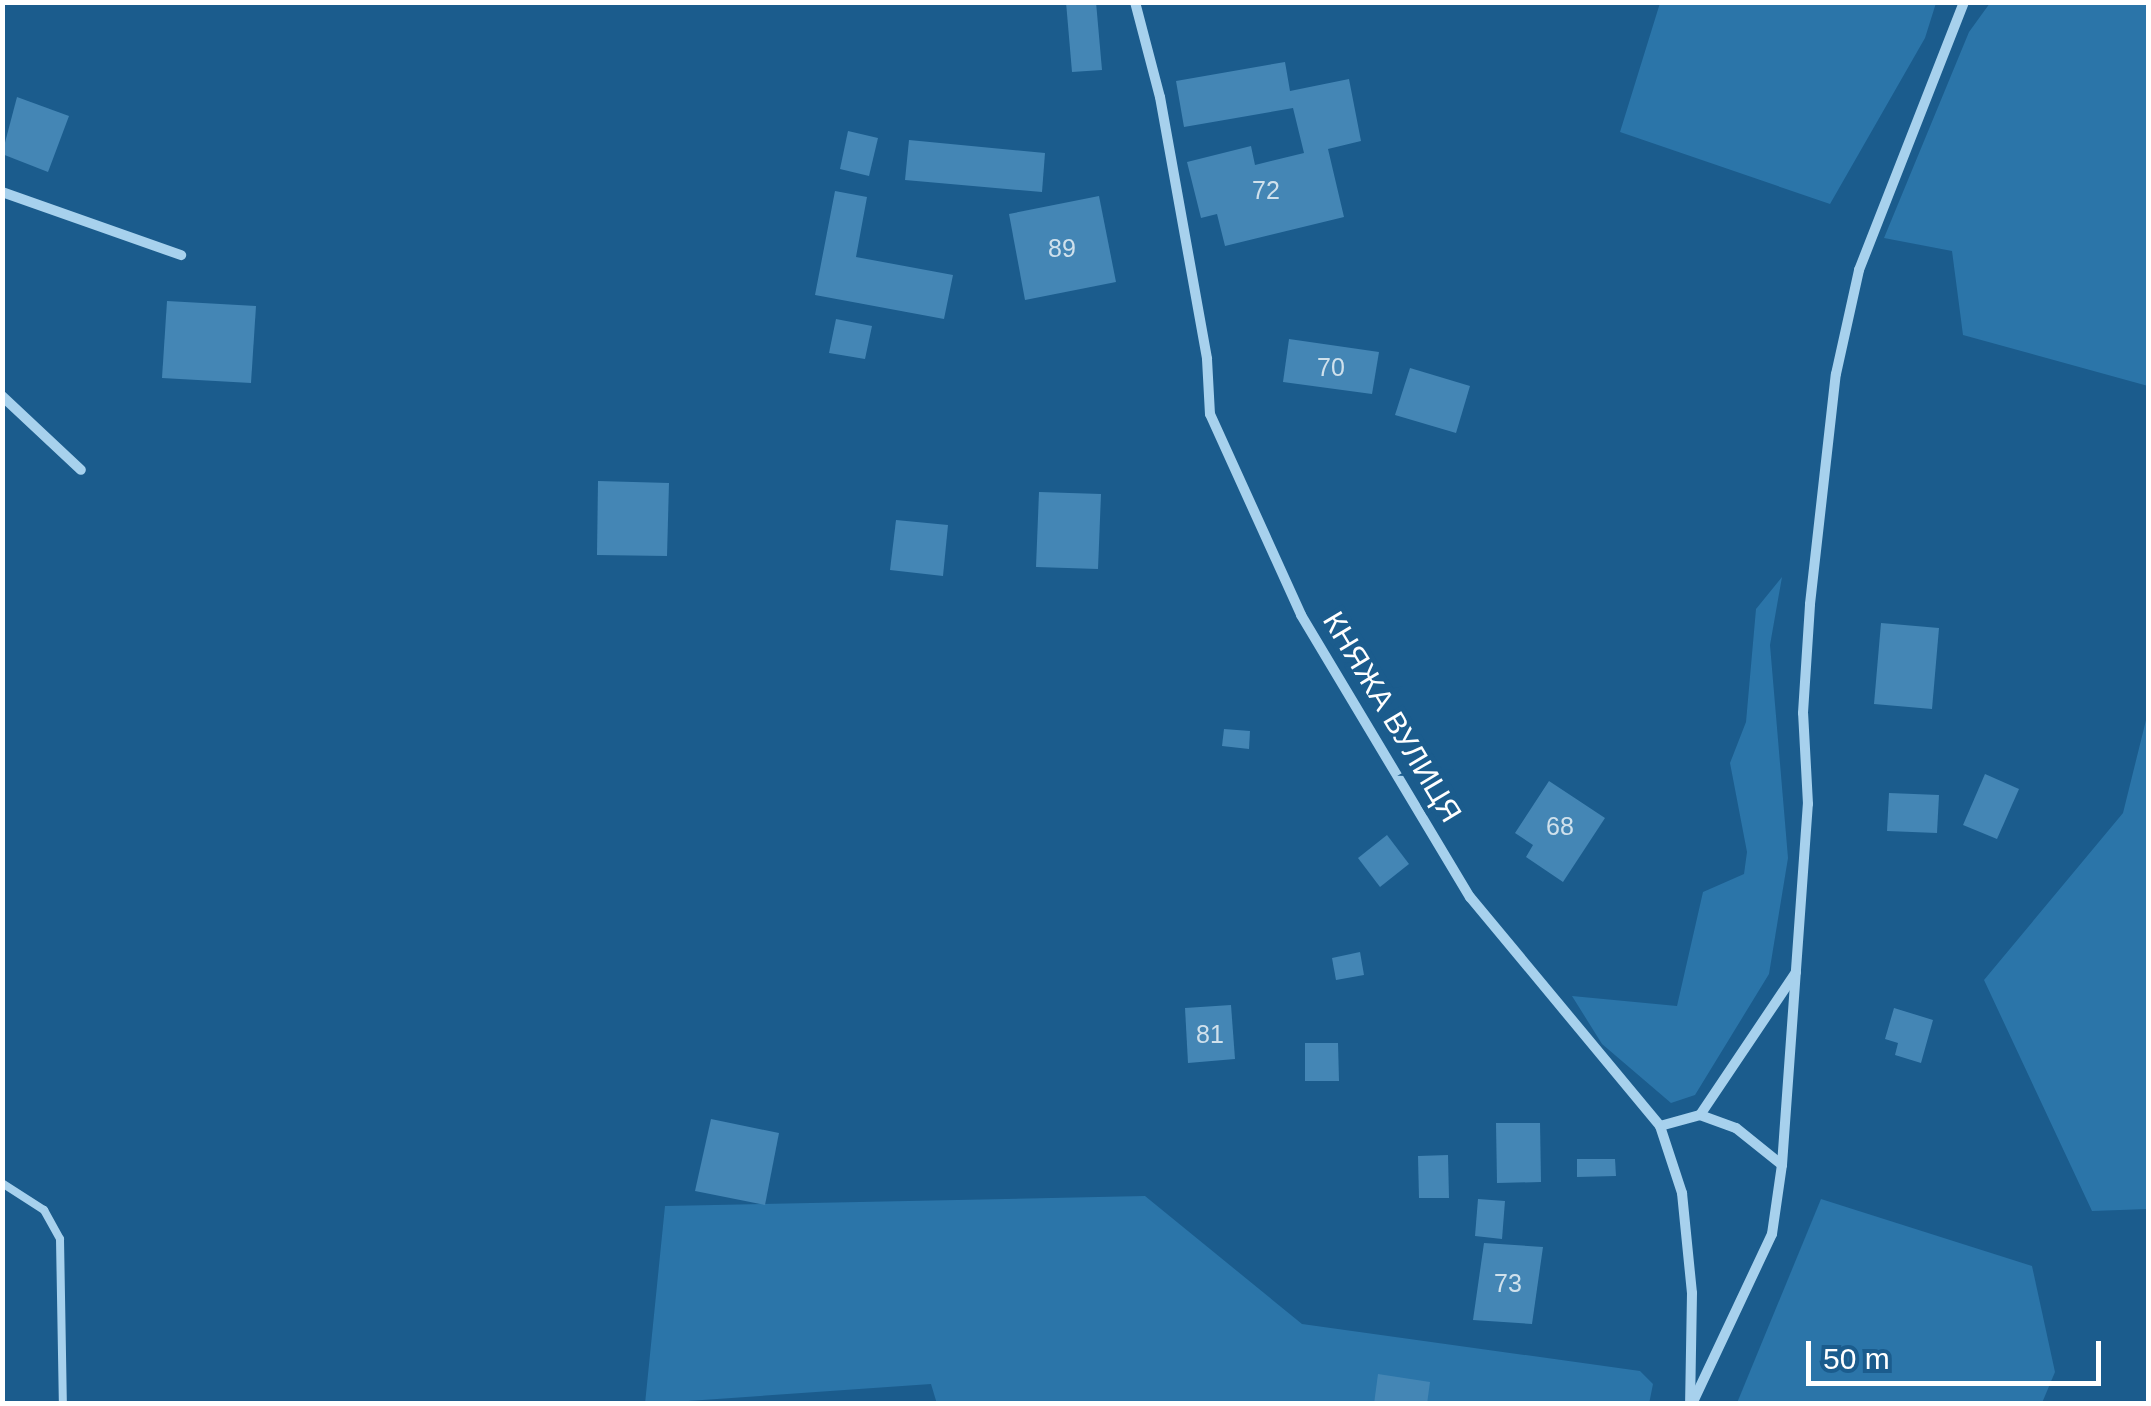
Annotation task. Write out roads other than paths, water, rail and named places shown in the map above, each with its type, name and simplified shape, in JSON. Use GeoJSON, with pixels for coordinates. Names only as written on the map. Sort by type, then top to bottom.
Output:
{"type":"FeatureCollection","features":[{"type":"Feature","properties":{"kind":"street","name":"КНЯЖА ВУЛИЦЯ"},"geometry":{"type":"LineString","coordinates":[[1135,2],[1160,97],[1207,359],[1210,414],[1301,615],[1470,897],[1660,1126],[1684,1213],[1692,1292],[1691,1404]]}},
{"type":"Feature","properties":{"kind":"street"},"geometry":{"type":"LineString","coordinates":[[1691,1404],[1772,1234],[1782,1164],[1808,804],[1809,622],[1836,374],[1860,270],[1964,2]]}},
{"type":"Feature","properties":{"kind":"street"},"geometry":{"type":"LineString","coordinates":[[2,192],[181,255]]}},
{"type":"Feature","properties":{"kind":"street"},"geometry":{"type":"LineString","coordinates":[[2,396],[81,470]]}},
{"type":"Feature","properties":{"kind":"street"},"geometry":{"type":"LineString","coordinates":[[1700,1114],[1796,972]]}},
{"type":"Feature","properties":{"kind":"street"},"geometry":{"type":"LineString","coordinates":[[1660,1126],[1700,1114],[1736,1128],[1782,1164]]}},
{"type":"Feature","properties":{"kind":"lane"},"geometry":{"type":"LineString","coordinates":[[2,1184],[44,1210],[60,1239],[64,1404]]}}]}
